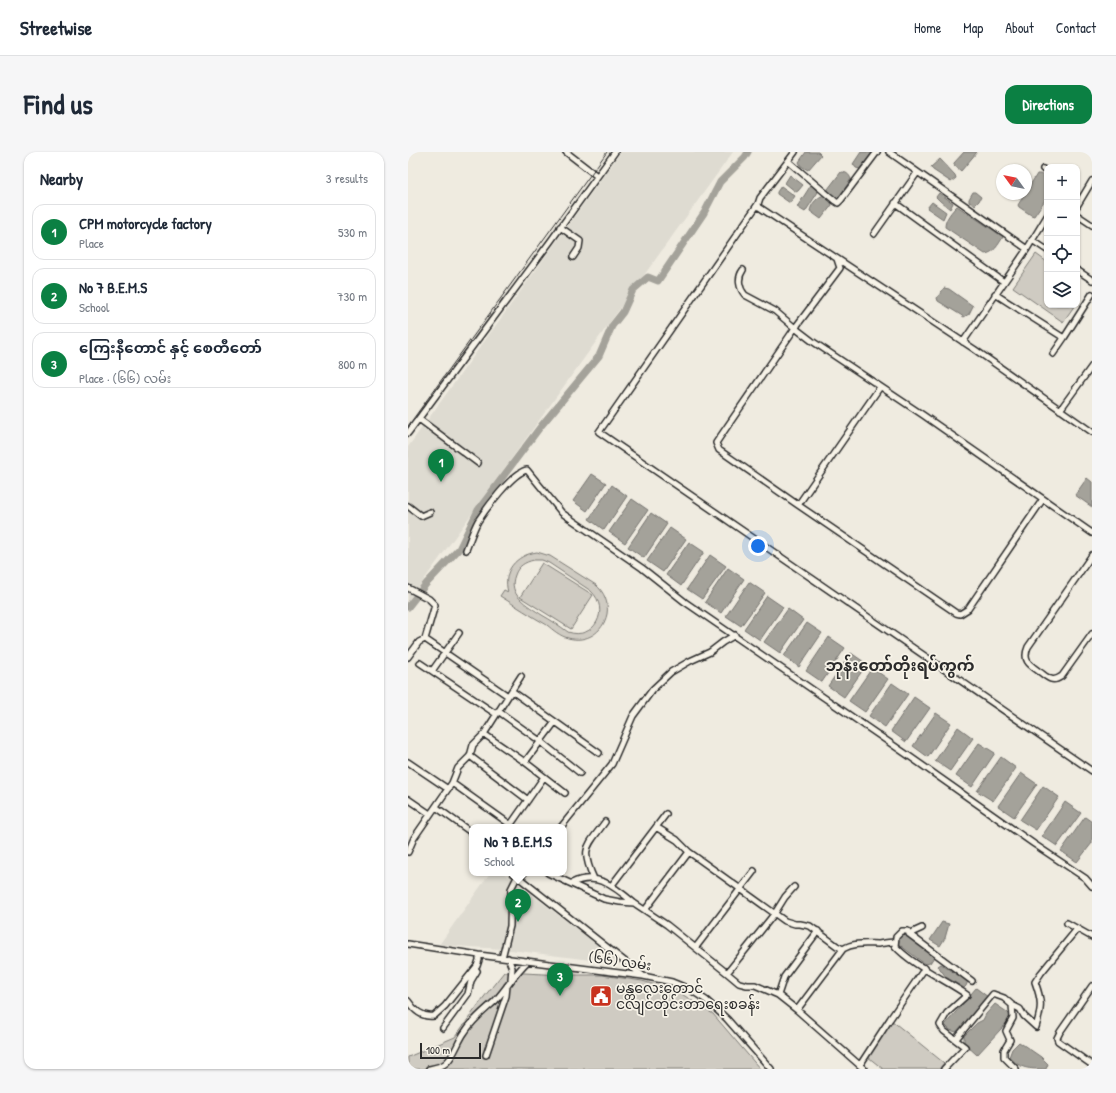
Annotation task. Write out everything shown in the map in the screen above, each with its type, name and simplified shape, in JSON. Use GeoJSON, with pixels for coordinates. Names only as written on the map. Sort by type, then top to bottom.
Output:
{"type":"FeatureCollection","features":[{"type":"Feature","properties":{"kind":"street"},"geometry":{"type":"LineString","coordinates":[[566,152],[597,176]]}},
{"type":"Feature","properties":{"kind":"street"},"geometry":{"type":"LineString","coordinates":[[408,433],[615,152]]}},
{"type":"Feature","properties":{"kind":"street"},"geometry":{"type":"LineString","coordinates":[[795,152],[760,198],[758,204],[599,432],[1092,772]]}},
{"type":"Feature","properties":{"kind":"street"},"geometry":{"type":"LineString","coordinates":[[788,161],[838,203],[877,152]]}},
{"type":"Feature","properties":{"kind":"street"},"geometry":{"type":"LineString","coordinates":[[889,152],[1027,249]]}},
{"type":"Feature","properties":{"kind":"street"},"geometry":{"type":"LineString","coordinates":[[874,234],[917,173]]}},
{"type":"Feature","properties":{"kind":"street"},"geometry":{"type":"LineString","coordinates":[[1080,201],[1092,181]]}},
{"type":"Feature","properties":{"kind":"street"},"geometry":{"type":"LineString","coordinates":[[895,203],[1004,282]]}},
{"type":"Feature","properties":{"kind":"street"},"geometry":{"type":"LineString","coordinates":[[758,204],[759,208],[963,342],[1092,432]]}},
{"type":"Feature","properties":{"kind":"street"},"geometry":{"type":"LineString","coordinates":[[1080,217],[1092,225]]}},
{"type":"Feature","properties":{"kind":"street"},"geometry":{"type":"LineString","coordinates":[[963,342],[1027,249],[1044,221]]}},
{"type":"Feature","properties":{"kind":"street"},"geometry":{"type":"LineString","coordinates":[[560,227],[580,241],[579,248],[573,257]]}},
{"type":"Feature","properties":{"kind":"street"},"geometry":{"type":"LineString","coordinates":[[1032,240],[1044,248]]}},
{"type":"Feature","properties":{"kind":"street"},"geometry":{"type":"LineString","coordinates":[[837,259],[840,268],[795,328],[724,431],[716,444],[719,450],[956,613],[960,614],[968,609],[1043,499]]}},
{"type":"Feature","properties":{"kind":"street"},"geometry":{"type":"LineString","coordinates":[[743,270],[740,274],[739,281],[745,295],[775,311],[812,341],[923,415],[1092,534]]}},
{"type":"Feature","properties":{"kind":"street"},"geometry":{"type":"LineString","coordinates":[[1080,272],[1092,280]]}},
{"type":"Feature","properties":{"kind":"street"},"geometry":{"type":"LineString","coordinates":[[995,294],[1064,338]]}},
{"type":"Feature","properties":{"kind":"street"},"geometry":{"type":"LineString","coordinates":[[1053,354],[1092,294]]}},
{"type":"Feature","properties":{"kind":"street"},"geometry":{"type":"LineString","coordinates":[[1060,410],[1092,366]]}},
{"type":"Feature","properties":{"kind":"street"},"geometry":{"type":"LineString","coordinates":[[798,505],[880,387]]}},
{"type":"Feature","properties":{"kind":"street"},"geometry":{"type":"LineString","coordinates":[[419,419],[478,463]]}},
{"type":"Feature","properties":{"kind":"street"},"geometry":{"type":"LineString","coordinates":[[466,550],[475,527],[486,509],[514,477],[527,470],[562,514],[642,568],[684,602],[1085,878],[1092,886]]}},
{"type":"Feature","properties":{"kind":"street"},"geometry":{"type":"LineString","coordinates":[[408,506],[421,516],[430,512]]}},
{"type":"Feature","properties":{"kind":"street"},"geometry":{"type":"LineString","coordinates":[[1092,555],[1028,647],[1025,653],[1028,664],[1051,680],[1058,679],[1062,676],[1092,634]]}},
{"type":"Feature","properties":{"kind":"street"},"geometry":{"type":"LineString","coordinates":[[408,588],[434,603],[425,639],[419,642],[408,657]]}},
{"type":"Feature","properties":{"kind":"street"},"geometry":{"type":"LineString","coordinates":[[432,671],[444,652],[459,633]]}},
{"type":"Feature","properties":{"kind":"street"},"geometry":{"type":"LineString","coordinates":[[563,824],[612,764],[633,716],[653,689],[671,672],[710,652],[734,635]]}},
{"type":"Feature","properties":{"kind":"street"},"geometry":{"type":"LineString","coordinates":[[425,639],[555,722],[599,753]]}},
{"type":"Feature","properties":{"kind":"street"},"geometry":{"type":"LineString","coordinates":[[420,663],[540,741],[580,773]]}},
{"type":"Feature","properties":{"kind":"street"},"geometry":{"type":"LineString","coordinates":[[408,852],[414,838],[452,783],[458,768],[470,756],[473,745],[484,734],[521,676]]}},
{"type":"Feature","properties":{"kind":"street"},"geometry":{"type":"LineString","coordinates":[[525,762],[555,722]]}},
{"type":"Feature","properties":{"kind":"street"},"geometry":{"type":"LineString","coordinates":[[484,734],[525,762],[565,793]]}},
{"type":"Feature","properties":{"kind":"street"},"geometry":{"type":"LineString","coordinates":[[470,756],[528,800]]}},
{"type":"Feature","properties":{"kind":"street"},"geometry":{"type":"LineString","coordinates":[[408,762],[448,789]]}},
{"type":"Feature","properties":{"kind":"street"},"geometry":{"type":"LineString","coordinates":[[511,824],[544,777]]}},
{"type":"Feature","properties":{"kind":"street"},"geometry":{"type":"LineString","coordinates":[[452,783],[507,824]]}},
{"type":"Feature","properties":{"kind":"street"},"geometry":{"type":"LineString","coordinates":[[408,799],[430,814]]}},
{"type":"Feature","properties":{"kind":"street"},"geometry":{"type":"LineString","coordinates":[[436,807],[469,831]]}},
{"type":"Feature","properties":{"kind":"street"},"geometry":{"type":"LineString","coordinates":[[612,885],[666,814]]}},
{"type":"Feature","properties":{"kind":"street"},"geometry":{"type":"LineString","coordinates":[[594,879],[585,856],[588,846],[605,822]]}},
{"type":"Feature","properties":{"kind":"street"},"geometry":{"type":"LineString","coordinates":[[656,827],[677,840],[689,852],[785,921],[795,924],[805,924],[818,931],[843,949]]}},
{"type":"Feature","properties":{"kind":"street"},"geometry":{"type":"LineString","coordinates":[[408,834],[414,838]]}},
{"type":"Feature","properties":{"kind":"street"},"geometry":{"type":"LineString","coordinates":[[645,910],[689,852]]}},
{"type":"Feature","properties":{"kind":"street"},"geometry":{"type":"LineString","coordinates":[[696,947],[754,871]]}},
{"type":"Feature","properties":{"kind":"street"},"geometry":{"type":"LineString","coordinates":[[502,958],[510,926],[511,889],[516,876],[643,976]]}},
{"type":"Feature","properties":{"kind":"street"},"geometry":{"type":"LineString","coordinates":[[555,876],[604,899],[634,903]]}},
{"type":"Feature","properties":{"kind":"street"},"geometry":{"type":"LineString","coordinates":[[572,883],[579,880],[594,879],[612,885],[634,903],[696,947],[739,983],[755,985],[778,995],[862,1067],[890,1019],[925,968]]}},
{"type":"Feature","properties":{"kind":"street"},"geometry":{"type":"LineString","coordinates":[[727,973],[794,887]]}},
{"type":"Feature","properties":{"kind":"street"},"geometry":{"type":"LineString","coordinates":[[1067,924],[1091,934]]}},
{"type":"Feature","properties":{"kind":"street"},"geometry":{"type":"LineString","coordinates":[[909,934],[922,928]]}},
{"type":"Feature","properties":{"kind":"street"},"geometry":{"type":"LineString","coordinates":[[956,1039],[993,994],[1004,998],[1012,1005],[1020,1009],[1024,1016],[1036,1028],[1040,1014],[1041,997],[1036,982],[1041,973],[1077,929]]}},
{"type":"Feature","properties":{"kind":"street"},"geometry":{"type":"LineString","coordinates":[[778,995],[784,977],[818,931]]}},
{"type":"Feature","properties":{"kind":"street"},"geometry":{"type":"LineString","coordinates":[[944,1069],[965,1048],[956,1039],[944,1031],[940,1025],[947,1013],[967,995],[917,964],[897,948],[895,942],[896,937],[902,931],[908,931],[909,934],[972,981]]}},
{"type":"Feature","properties":{"kind":"street"},"geometry":{"type":"LineString","coordinates":[[797,1010],[843,949],[850,945],[862,943],[880,944],[895,942]]}},
{"type":"Feature","properties":{"kind":"street","name":"(၆၆) လမ်း"},"geometry":{"type":"LineString","coordinates":[[408,944],[479,955],[643,976],[672,982],[689,989],[706,1000],[727,1019],[771,1069]]}},
{"type":"Feature","properties":{"kind":"street"},"geometry":{"type":"LineString","coordinates":[[443,1028],[468,994],[471,981],[477,970],[479,955]]}},
{"type":"Feature","properties":{"kind":"street"},"geometry":{"type":"LineString","coordinates":[[508,958],[512,968],[510,980]]}},
{"type":"Feature","properties":{"kind":"street"},"geometry":{"type":"LineString","coordinates":[[430,1069],[446,1063],[473,1021],[495,1001],[510,980],[528,961]]}},
{"type":"Feature","properties":{"kind":"street"},"geometry":{"type":"LineString","coordinates":[[408,1001],[419,1013],[426,1016],[434,1016],[445,1006],[477,966]]}},
{"type":"Feature","properties":{"kind":"street"},"geometry":{"type":"LineString","coordinates":[[486,1055],[506,996],[507,986]]}},
{"type":"Feature","properties":{"kind":"street"},"geometry":{"type":"LineString","coordinates":[[1092,986],[1057,1038],[1058,1041],[1092,1064]]}},
{"type":"Feature","properties":{"kind":"street"},"geometry":{"type":"LineString","coordinates":[[1012,1005],[1013,1018],[1006,1031],[1010,1040],[1004,1050],[1004,1057],[1016,1069]]}},
{"type":"Feature","properties":{"kind":"shaded area"},"geometry":{"type":"Polygon","coordinates":[[[621,152],[733,152],[408,602],[408,447],[621,152]]]}},
{"type":"Feature","properties":{"kind":"shaded area"},"geometry":{"type":"Polygon","coordinates":[[[806,152],[818,152],[821,155],[808,170],[801,166],[799,162],[806,152]]]}},
{"type":"Feature","properties":{"kind":"shaded area"},"geometry":{"type":"Polygon","coordinates":[[[861,152],[873,152],[860,169],[856,168],[853,164],[861,152]]]}},
{"type":"Feature","properties":{"kind":"shaded area"},"geometry":{"type":"Polygon","coordinates":[[[964,152],[977,152],[961,171],[954,165],[954,163],[964,152]]]}},
{"type":"Feature","properties":{"kind":"shaded area"},"geometry":{"type":"Polygon","coordinates":[[[940,159],[955,175],[956,178],[951,182],[931,167],[940,159]]]}},
{"type":"Feature","properties":{"kind":"shaded area"},"geometry":{"type":"Polygon","coordinates":[[[841,172],[847,174],[851,179],[840,196],[836,197],[828,192],[828,189],[841,172]]]}},
{"type":"Feature","properties":{"kind":"shaded area"},"geometry":{"type":"Polygon","coordinates":[[[1037,174],[1044,176],[1044,201],[1034,216],[1018,205],[1021,200],[1032,200],[1032,182],[1037,174]]]}},
{"type":"Feature","properties":{"kind":"shaded area"},"geometry":{"type":"Polygon","coordinates":[[[790,175],[803,185],[796,192],[785,183],[790,175]]]}},
{"type":"Feature","properties":{"kind":"shaded area"},"geometry":{"type":"Polygon","coordinates":[[[811,185],[818,192],[805,212],[797,207],[811,185]]]}},
{"type":"Feature","properties":{"kind":"shaded area"},"geometry":{"type":"Polygon","coordinates":[[[781,186],[795,196],[790,203],[777,194],[781,186]]]}},
{"type":"Feature","properties":{"kind":"shaded area"},"geometry":{"type":"Polygon","coordinates":[[[973,192],[981,197],[975,205],[969,202],[973,192]]]}},
{"type":"Feature","properties":{"kind":"shaded area"},"geometry":{"type":"Polygon","coordinates":[[[939,193],[953,203],[950,209],[936,197],[939,193]]]}},
{"type":"Feature","properties":{"kind":"shaded area"},"geometry":{"type":"Polygon","coordinates":[[[825,195],[830,200],[832,205],[821,219],[810,211],[815,201],[825,195]]]}},
{"type":"Feature","properties":{"kind":"shaded area"},"geometry":{"type":"Polygon","coordinates":[[[932,202],[946,212],[943,219],[927,208],[932,202]]]}},
{"type":"Feature","properties":{"kind":"shaded area"},"geometry":{"type":"Polygon","coordinates":[[[957,206],[1003,237],[993,250],[985,254],[945,227],[947,218],[957,206]]]}},
{"type":"Feature","properties":{"kind":"shaded area"},"geometry":{"type":"Polygon","coordinates":[[[1036,254],[1044,260],[1044,308],[1073,308],[1063,322],[1013,287],[1036,254]]]}},
{"type":"Feature","properties":{"kind":"shaded area"},"geometry":{"type":"Polygon","coordinates":[[[944,288],[949,289],[973,306],[969,314],[964,317],[938,301],[937,298],[944,288]]]}},
{"type":"Feature","properties":{"kind":"shaded area"},"geometry":{"type":"Polygon","coordinates":[[[592,474],[606,483],[587,511],[573,501],[592,474]]]}},
{"type":"Feature","properties":{"kind":"shaded area"},"geometry":{"type":"Polygon","coordinates":[[[1087,478],[1092,482],[1092,507],[1075,495],[1087,478]]]}},
{"type":"Feature","properties":{"kind":"shaded area"},"geometry":{"type":"Polygon","coordinates":[[[612,485],[627,496],[604,530],[589,519],[612,485]]]}},
{"type":"Feature","properties":{"kind":"shaded area"},"geometry":{"type":"Polygon","coordinates":[[[632,499],[648,510],[625,543],[609,532],[632,499]]]}},
{"type":"Feature","properties":{"kind":"shaded area"},"geometry":{"type":"Polygon","coordinates":[[[651,513],[667,524],[644,558],[628,547],[651,513]]]}},
{"type":"Feature","properties":{"kind":"shaded area"},"geometry":{"type":"Polygon","coordinates":[[[670,528],[686,539],[663,572],[647,561],[670,528]]]}},
{"type":"Feature","properties":{"kind":"shaded area"},"geometry":{"type":"Polygon","coordinates":[[[689,542],[704,552],[681,586],[666,575],[689,542]]]}},
{"type":"Feature","properties":{"kind":"shaded area"},"geometry":{"type":"Polygon","coordinates":[[[537,552],[550,556],[599,588],[604,594],[607,614],[605,621],[598,631],[587,638],[575,639],[565,637],[500,596],[504,590],[508,592],[507,577],[512,565],[517,560],[537,552]],[[542,560],[528,562],[518,569],[513,582],[516,594],[530,607],[568,632],[577,634],[592,628],[597,622],[599,615],[600,607],[597,599],[591,591],[549,563],[542,560]]]}},
{"type":"Feature","properties":{"kind":"shaded area"},"geometry":{"type":"Polygon","coordinates":[[[710,555],[726,566],[702,599],[687,589],[710,555]]]}},
{"type":"Feature","properties":{"kind":"shaded area"},"geometry":{"type":"Polygon","coordinates":[[[542,563],[593,595],[571,629],[520,597],[542,563]]]}},
{"type":"Feature","properties":{"kind":"shaded area"},"geometry":{"type":"Polygon","coordinates":[[[728,568],[744,579],[721,613],[705,602],[728,568]]]}},
{"type":"Feature","properties":{"kind":"shaded area"},"geometry":{"type":"Polygon","coordinates":[[[749,582],[765,593],[741,626],[726,616],[749,582]]]}},
{"type":"Feature","properties":{"kind":"shaded area"},"geometry":{"type":"Polygon","coordinates":[[[767,596],[783,607],[760,640],[744,629],[767,596]]]}},
{"type":"Feature","properties":{"kind":"shaded area"},"geometry":{"type":"Polygon","coordinates":[[[788,609],[803,620],[780,653],[764,642],[788,609]]]}},
{"type":"Feature","properties":{"kind":"shaded area"},"geometry":{"type":"Polygon","coordinates":[[[807,623],[822,633],[799,667],[784,656],[807,623]]]}},
{"type":"Feature","properties":{"kind":"shaded area"},"geometry":{"type":"Polygon","coordinates":[[[829,637],[845,648],[822,682],[806,671],[829,637]]]}},
{"type":"Feature","properties":{"kind":"shaded area"},"geometry":{"type":"Polygon","coordinates":[[[851,653],[867,664],[844,697],[828,686],[851,653]]]}},
{"type":"Feature","properties":{"kind":"shaded area"},"geometry":{"type":"Polygon","coordinates":[[[872,668],[888,679],[865,712],[849,701],[872,668]]]}},
{"type":"Feature","properties":{"kind":"shaded area"},"geometry":{"type":"Polygon","coordinates":[[[892,683],[908,694],[885,727],[869,716],[892,683]]]}},
{"type":"Feature","properties":{"kind":"shaded area"},"geometry":{"type":"Polygon","coordinates":[[[914,697],[930,708],[906,742],[891,731],[914,697]]]}},
{"type":"Feature","properties":{"kind":"shaded area"},"geometry":{"type":"Polygon","coordinates":[[[936,713],[951,723],[928,757],[913,746],[936,713]]]}},
{"type":"Feature","properties":{"kind":"shaded area"},"geometry":{"type":"Polygon","coordinates":[[[958,727],[973,738],[950,771],[935,761],[958,727]]]}},
{"type":"Feature","properties":{"kind":"shaded area"},"geometry":{"type":"Polygon","coordinates":[[[979,743],[995,753],[972,787],[956,776],[979,743]]]}},
{"type":"Feature","properties":{"kind":"shaded area"},"geometry":{"type":"Polygon","coordinates":[[[1001,757],[1016,768],[993,801],[977,791],[1001,757]]]}},
{"type":"Feature","properties":{"kind":"shaded area"},"geometry":{"type":"Polygon","coordinates":[[[1021,773],[1037,784],[1014,817],[998,806],[1021,773]]]}},
{"type":"Feature","properties":{"kind":"shaded area"},"geometry":{"type":"Polygon","coordinates":[[[1043,786],[1059,797],[1036,830],[1020,820],[1043,786]]]}},
{"type":"Feature","properties":{"kind":"shaded area"},"geometry":{"type":"Polygon","coordinates":[[[1065,802],[1081,813],[1057,846],[1042,836],[1065,802]]]}},
{"type":"Feature","properties":{"kind":"shaded area"},"geometry":{"type":"Polygon","coordinates":[[[1085,817],[1092,822],[1092,843],[1077,862],[1061,851],[1085,817]]]}},
{"type":"Feature","properties":{"kind":"shaded area"},"geometry":{"type":"Polygon","coordinates":[[[488,876],[507,876],[622,964],[503,949],[439,945],[488,876]]]}},
{"type":"Feature","properties":{"kind":"shaded area"},"geometry":{"type":"Polygon","coordinates":[[[942,922],[949,924],[945,938],[940,946],[930,940],[942,922]]]}},
{"type":"Feature","properties":{"kind":"shaded area"},"geometry":{"type":"Polygon","coordinates":[[[904,933],[933,955],[934,957],[930,963],[925,964],[897,943],[899,936],[904,933]]]}},
{"type":"Feature","properties":{"kind":"shaded area"},"geometry":{"type":"Polygon","coordinates":[[[941,964],[968,981],[966,986],[964,988],[946,977],[938,966],[941,964]]]}},
{"type":"Feature","properties":{"kind":"shaded area"},"geometry":{"type":"Polygon","coordinates":[[[504,972],[602,975],[642,981],[677,991],[713,1014],[760,1069],[408,1069],[408,1057],[455,1037],[504,972]]]}},
{"type":"Feature","properties":{"kind":"shaded area"},"geometry":{"type":"Polygon","coordinates":[[[976,988],[988,997],[956,1032],[950,1030],[945,1025],[976,988]]]}},
{"type":"Feature","properties":{"kind":"shaded area"},"geometry":{"type":"Polygon","coordinates":[[[995,1004],[1012,1017],[977,1055],[964,1043],[964,1036],[977,1023],[983,1020],[995,1004]]]}},
{"type":"Feature","properties":{"kind":"shaded area"},"geometry":{"type":"Polygon","coordinates":[[[891,1020],[944,1063],[939,1069],[883,1069],[868,1057],[891,1020]]]}},
{"type":"Feature","properties":{"kind":"shaded area"},"geometry":{"type":"Polygon","coordinates":[[[1019,1042],[1041,1057],[1048,1064],[1046,1069],[1025,1068],[1017,1064],[1009,1057],[1012,1049],[1019,1042]]]}},
{"type":"Feature","properties":{"kind":"waterway"},"geometry":{"type":"LineString","coordinates":[[408,607],[426,584],[459,549],[478,510],[541,426],[599,356],[612,326],[623,312],[633,290],[648,277],[658,281],[704,213],[720,182],[745,157],[748,152]]}},
{"type":"Feature","properties":{"kind":"railway"},"geometry":{"type":"LineString","coordinates":[[408,426],[607,152]]}},
{"type":"Feature","properties":{"kind":"place","name":"CPM motorcycle factory"},"geometry":{"type":"Point","coordinates":[441,482]}},
{"type":"Feature","properties":{"kind":"place","name":"No 7 B.E.M.S"},"geometry":{"type":"Point","coordinates":[518,922]}},
{"type":"Feature","properties":{"kind":"place","name":"ကြေးနီတောင် နှင့် စေတီတော်"},"geometry":{"type":"Point","coordinates":[560,996]}},
{"type":"Feature","properties":{"kind":"place","name":"မန္တလေးတောင် ငလျင်တိုင်းတာရေးစခန်း"},"geometry":{"type":"Point","coordinates":[601,996]}},
{"type":"Feature","properties":{"kind":"district","name":"ဘုန်းတော်တိုးရပ်ကွက်"},"geometry":{"type":"Point","coordinates":[900,665]}}]}
